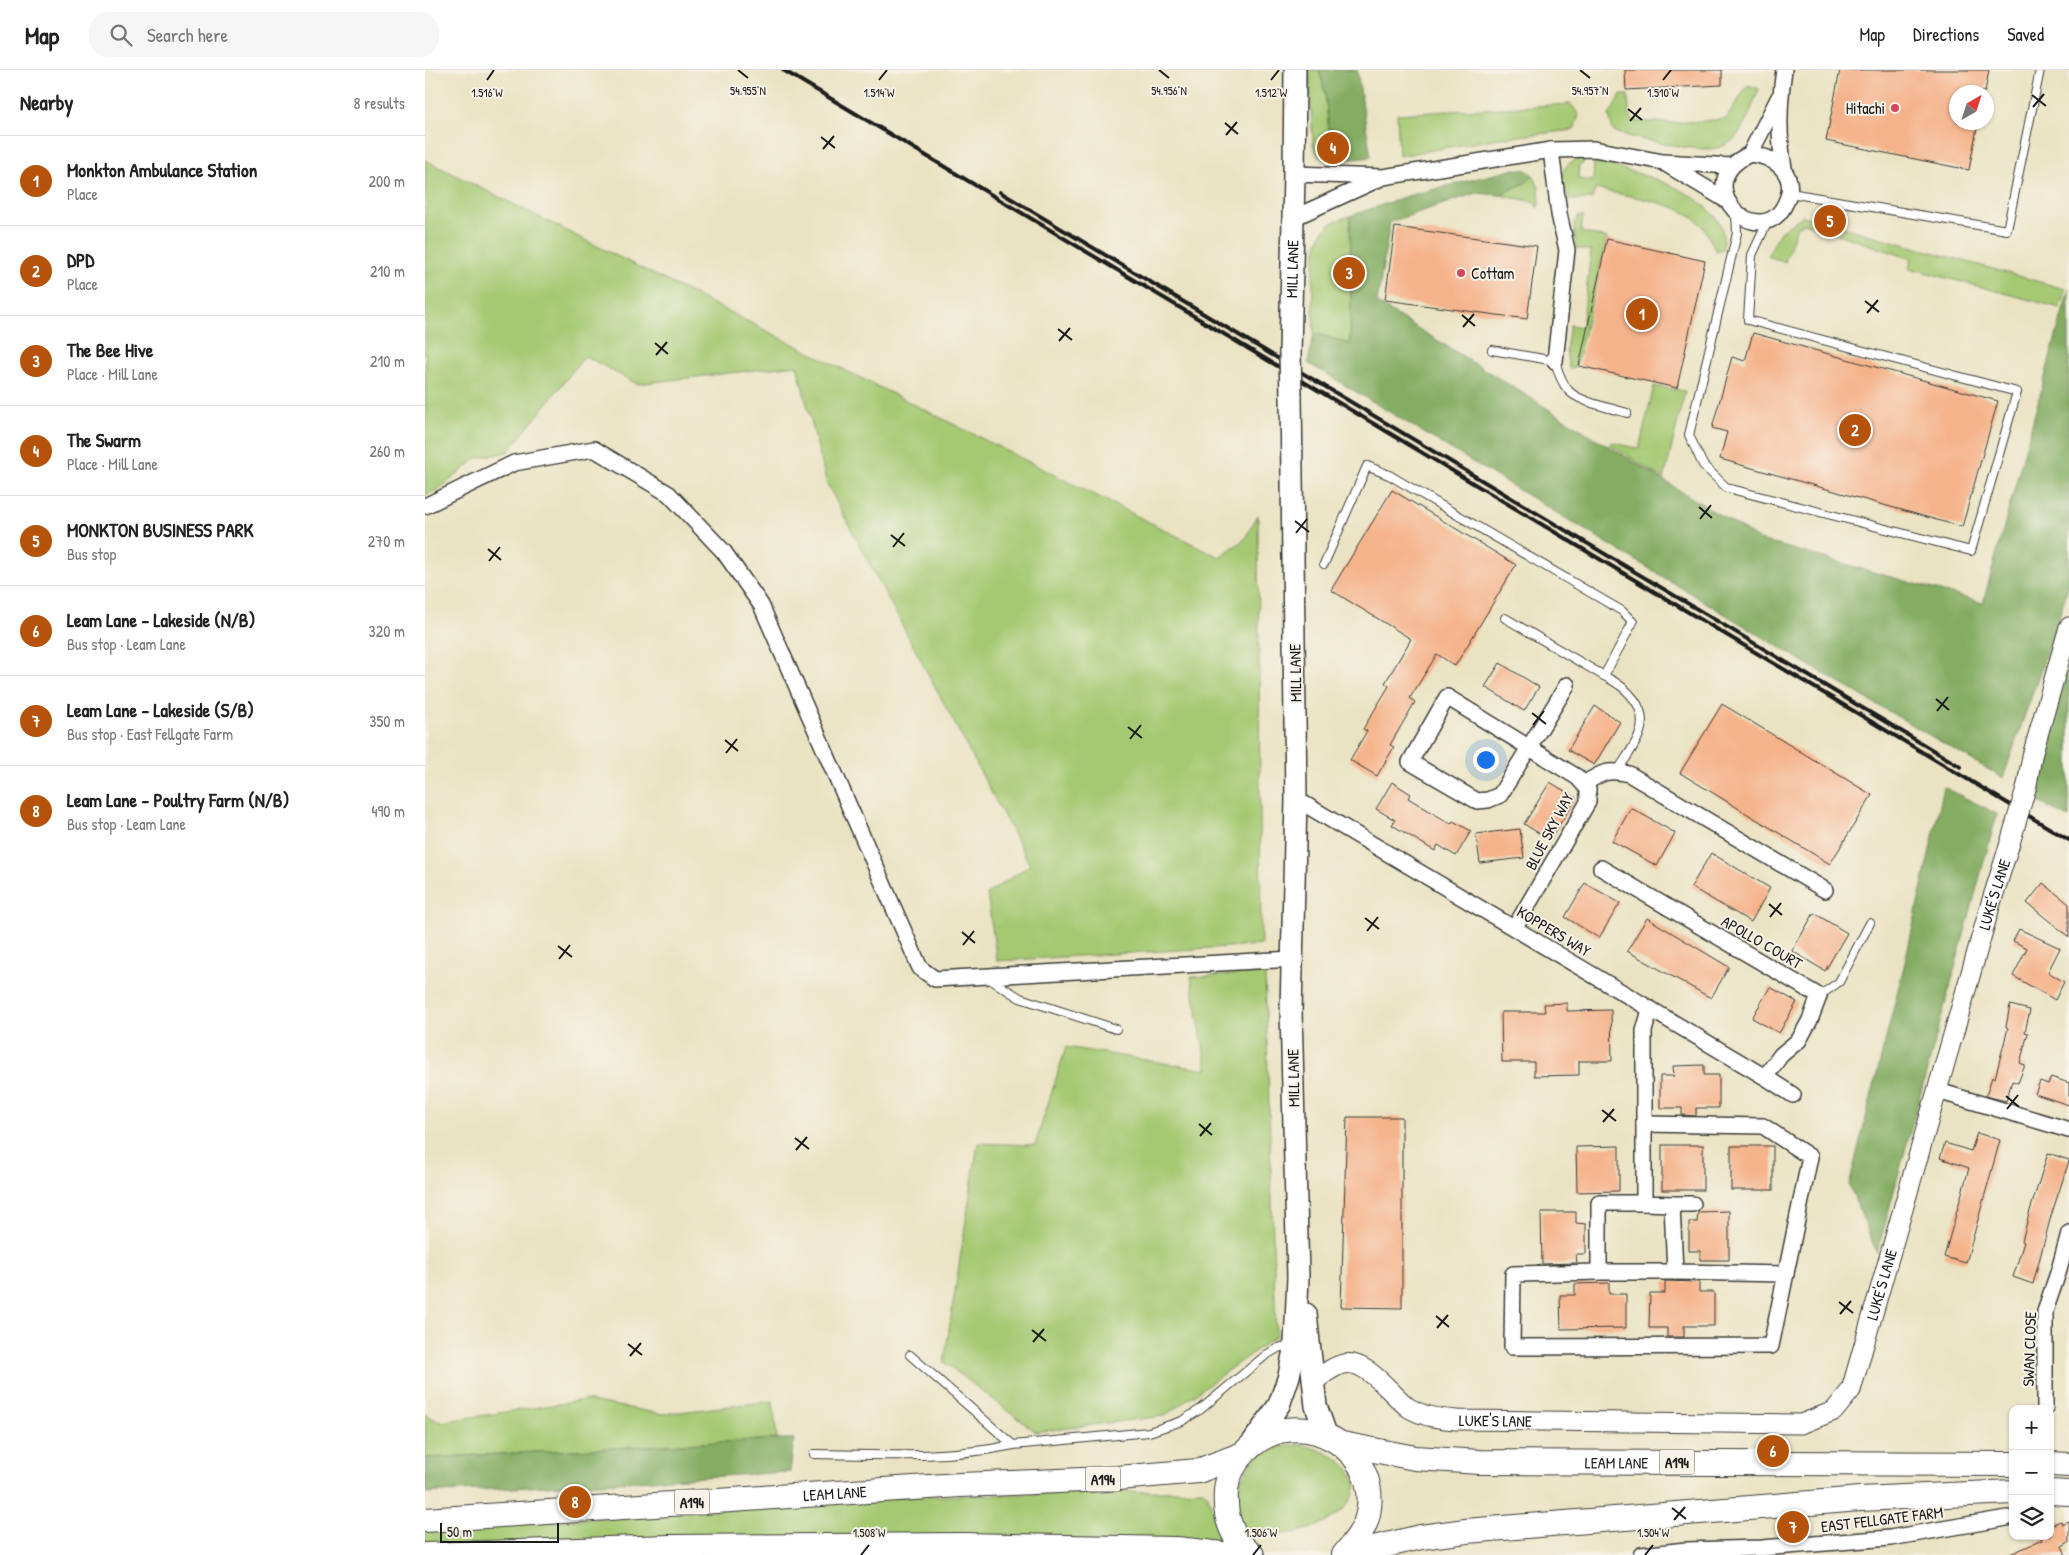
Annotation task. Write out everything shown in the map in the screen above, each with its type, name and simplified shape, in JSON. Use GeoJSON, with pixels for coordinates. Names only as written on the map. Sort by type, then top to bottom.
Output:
{"type":"FeatureCollection","features":[{"type":"Feature","properties":{"kind":"highway","name":"LEAM LANE"},"geometry":{"type":"LineString","coordinates":[[425,1520],[960,1485],[1107,1479],[1198,1471],[1219,1465],[1246,1450],[1263,1437],[1278,1431],[1302,1429],[1334,1439],[1415,1458],[1479,1462],[2009,1464]]}},
{"type":"Feature","properties":{"kind":"highway"},"geometry":{"type":"LineString","coordinates":[[1334,1439],[1354,1457],[1363,1472],[1368,1488],[1368,1506],[1365,1523],[1348,1550]]}},
{"type":"Feature","properties":{"kind":"highway","name":"LEAM LANE"},"geometry":{"type":"LineString","coordinates":[[1246,1450],[1230,1475],[1226,1488],[1226,1511],[1235,1538],[1252,1555]]}},
{"type":"Feature","properties":{"kind":"highway"},"geometry":{"type":"LineString","coordinates":[[2054,1464],[2069,1465]]}},
{"type":"Feature","properties":{"kind":"highway"},"geometry":{"type":"LineString","coordinates":[[1348,1550],[1384,1531],[1421,1527],[1438,1526],[1466,1531],[1860,1500],[2009,1492]]}},
{"type":"Feature","properties":{"kind":"highway"},"geometry":{"type":"LineString","coordinates":[[2054,1492],[2069,1493]]}},
{"type":"Feature","properties":{"kind":"highway"},"geometry":{"type":"LineString","coordinates":[[1395,1555],[1445,1544],[1466,1531]]}},
{"type":"Feature","properties":{"kind":"highway"},"geometry":{"type":"LineString","coordinates":[[425,1555],[669,1547],[963,1545],[1177,1549],[1232,1555]]}},
{"type":"Feature","properties":{"kind":"main road","name":"MILL LANE"},"geometry":{"type":"LineString","coordinates":[[1246,1450],[1275,1411],[1285,1391],[1295,1344],[1298,1277],[1291,1011],[1296,799],[1290,354],[1295,174],[1295,70]]}},
{"type":"Feature","properties":{"kind":"main road","name":"MILL LANE"},"geometry":{"type":"LineString","coordinates":[[1298,1277],[1308,1326],[1319,1417],[1334,1439]]}},
{"type":"Feature","properties":{"kind":"street"},"geometry":{"type":"LineString","coordinates":[[1663,162],[1726,200],[1736,214],[1758,221],[1769,219],[1776,215],[1786,204],[1790,193],[1789,182],[1784,168],[1780,137],[1780,95],[1784,70]]}},
{"type":"Feature","properties":{"kind":"street"},"geometry":{"type":"LineString","coordinates":[[1750,154],[1780,95]]}},
{"type":"Feature","properties":{"kind":"street"},"geometry":{"type":"LineString","coordinates":[[1295,174],[1383,177],[1551,150],[1594,149],[1663,162],[1732,166]]}},
{"type":"Feature","properties":{"kind":"street"},"geometry":{"type":"LineString","coordinates":[[1551,150],[1559,214],[1567,250],[1555,361]]}},
{"type":"Feature","properties":{"kind":"street"},"geometry":{"type":"LineString","coordinates":[[1726,200],[1724,187],[1727,176],[1732,166],[1739,159],[1750,154],[1761,155],[1774,160],[1784,168]]}},
{"type":"Feature","properties":{"kind":"street"},"geometry":{"type":"LineString","coordinates":[[1293,218],[1383,177]]}},
{"type":"Feature","properties":{"kind":"street"},"geometry":{"type":"LineString","coordinates":[[425,506],[515,463],[595,449],[669,494],[724,552],[761,604],[920,968],[935,979],[1293,959]]}},
{"type":"Feature","properties":{"kind":"street","name":"LUKE'S LANE"},"geometry":{"type":"LineString","coordinates":[[1314,1381],[1344,1364],[1355,1364],[1365,1369],[1409,1408],[1440,1419],[1801,1424],[1816,1420],[1834,1411],[1851,1390],[1991,903],[2027,785],[2032,756],[2069,627]]}},
{"type":"Feature","properties":{"kind":"street"},"geometry":{"type":"LineString","coordinates":[[1529,747],[1567,685]]}},
{"type":"Feature","properties":{"kind":"street","name":"BLUE SKY WAY"},"geometry":{"type":"LineString","coordinates":[[1515,927],[1588,802],[1589,789],[1577,777],[1529,747],[1447,697],[1410,762],[1477,801],[1488,800],[1500,795],[1529,747]]}},
{"type":"Feature","properties":{"kind":"street"},"geometry":{"type":"LineString","coordinates":[[1584,784],[1598,775],[1612,770],[1629,774],[1825,890]]}},
{"type":"Feature","properties":{"kind":"street","name":"KOPPERS WAY"},"geometry":{"type":"LineString","coordinates":[[1296,799],[1515,927],[1793,1095]]}},
{"type":"Feature","properties":{"kind":"street","name":"APOLLO COURT"},"geometry":{"type":"LineString","coordinates":[[1601,868],[1819,996]]}},
{"type":"Feature","properties":{"kind":"street"},"geometry":{"type":"LineString","coordinates":[[1765,1077],[1781,1055],[1799,1040],[1810,1020],[1819,996]]}},
{"type":"Feature","properties":{"kind":"street"},"geometry":{"type":"LineString","coordinates":[[1644,1203],[1644,1031],[1650,1010]]}},
{"type":"Feature","properties":{"kind":"street"},"geometry":{"type":"LineString","coordinates":[[1938,1091],[2069,1130]]}},
{"type":"Feature","properties":{"kind":"street"},"geometry":{"type":"LineString","coordinates":[[1644,1124],[1763,1126],[1810,1157],[1786,1274],[1771,1346],[1512,1346],[1513,1274],[1599,1272],[1786,1274]]}},
{"type":"Feature","properties":{"kind":"street"},"geometry":{"type":"LineString","coordinates":[[1599,1272],[1599,1203],[1693,1204]]}},
{"type":"Feature","properties":{"kind":"street"},"geometry":{"type":"LineString","coordinates":[[1672,1204],[1675,1272]]}},
{"type":"Feature","properties":{"kind":"street","name":"SWAN CLOSE"},"geometry":{"type":"LineString","coordinates":[[2045,1405],[2045,1311],[2069,1233]]}},
{"type":"Feature","properties":{"kind":"street","name":"EAST FELLGATE FARM"},"geometry":{"type":"LineString","coordinates":[[1641,1555],[1686,1550],[1762,1548],[1890,1538],[2007,1518]]}},
{"type":"Feature","properties":{"kind":"lane"},"geometry":{"type":"LineString","coordinates":[[1790,193],[2007,230],[2040,70]]}},
{"type":"Feature","properties":{"kind":"lane"},"geometry":{"type":"LineString","coordinates":[[1736,214],[1737,234],[1689,434],[1703,465],[1727,488],[1971,551],[2017,392],[1748,320],[1752,255],[1769,219]]}},
{"type":"Feature","properties":{"kind":"lane"},"geometry":{"type":"LineString","coordinates":[[1493,350],[1555,361],[1560,377],[1569,391],[1586,401],[1627,413]]}},
{"type":"Feature","properties":{"kind":"lane"},"geometry":{"type":"LineString","coordinates":[[1324,564],[1367,466],[1389,475],[1622,611],[1633,622],[1604,676]]}},
{"type":"Feature","properties":{"kind":"lane"},"geometry":{"type":"LineString","coordinates":[[1505,618],[1611,680],[1636,700],[1643,721],[1639,736],[1617,772]]}},
{"type":"Feature","properties":{"kind":"lane"},"geometry":{"type":"LineString","coordinates":[[1819,996],[1839,982],[1870,923]]}},
{"type":"Feature","properties":{"kind":"lane"},"geometry":{"type":"LineString","coordinates":[[985,976],[1020,998],[1115,1029]]}},
{"type":"Feature","properties":{"kind":"lane"},"geometry":{"type":"LineString","coordinates":[[814,1454],[931,1455],[1149,1432],[1182,1421],[1201,1409],[1266,1355],[1278,1348],[1295,1344]]}},
{"type":"Feature","properties":{"kind":"lane"},"geometry":{"type":"LineString","coordinates":[[910,1355],[1013,1445]]}},
{"type":"Feature","properties":{"kind":"green space"},"geometry":{"type":"Polygon","coordinates":[[[1309,70],[1319,70],[1325,92],[1330,141],[1337,147],[1337,150],[1330,153],[1331,162],[1319,156],[1313,144],[1309,70]]]}},
{"type":"Feature","properties":{"kind":"green space"},"geometry":{"type":"Polygon","coordinates":[[[1319,70],[1357,70],[1371,157],[1331,162],[1330,153],[1337,150],[1337,147],[1330,142],[1325,92],[1319,70]]]}},
{"type":"Feature","properties":{"kind":"green space"},"geometry":{"type":"Polygon","coordinates":[[[1748,85],[1759,89],[1748,116],[1737,136],[1721,147],[1698,149],[1646,140],[1613,131],[1609,115],[1621,95],[1628,95],[1629,112],[1633,121],[1675,123],[1726,119],[1748,85]]]}},
{"type":"Feature","properties":{"kind":"green space"},"geometry":{"type":"Polygon","coordinates":[[[1571,104],[1579,115],[1574,130],[1500,138],[1399,156],[1397,114],[1571,104]]]}},
{"type":"Feature","properties":{"kind":"green space"},"geometry":{"type":"Polygon","coordinates":[[[1584,158],[1583,164],[1579,165],[1578,179],[1593,181],[1594,162],[1627,170],[1665,183],[1698,201],[1712,212],[1721,226],[1723,249],[1716,251],[1710,238],[1698,222],[1675,208],[1595,189],[1592,199],[1570,200],[1564,188],[1561,188],[1561,176],[1565,167],[1573,161],[1584,158]]]}},
{"type":"Feature","properties":{"kind":"green space"},"geometry":{"type":"Polygon","coordinates":[[[425,160],[1219,557],[1244,540],[1258,515],[1261,945],[997,961],[987,894],[1030,865],[827,484],[797,365],[637,384],[585,356],[508,452],[477,458],[438,490],[425,495],[425,160]]]}},
{"type":"Feature","properties":{"kind":"green space"},"geometry":{"type":"Polygon","coordinates":[[[1515,169],[1526,170],[1533,175],[1527,182],[1499,195],[1476,193],[1390,222],[1377,303],[1760,540],[1983,603],[2069,289],[2069,583],[2003,778],[1821,672],[1308,363],[1314,333],[1350,344],[1351,276],[1355,273],[1351,268],[1350,216],[1407,196],[1515,169]]]}},
{"type":"Feature","properties":{"kind":"green space"},"geometry":{"type":"Polygon","coordinates":[[[1533,175],[1539,188],[1540,203],[1537,208],[1535,202],[1499,195],[1527,182],[1533,175]]]}},
{"type":"Feature","properties":{"kind":"green space"},"geometry":{"type":"Polygon","coordinates":[[[1350,216],[1351,268],[1355,273],[1351,276],[1350,344],[1314,333],[1313,280],[1316,251],[1324,230],[1336,221],[1350,216]]]}},
{"type":"Feature","properties":{"kind":"green space"},"geometry":{"type":"Polygon","coordinates":[[[1583,216],[1581,232],[1607,238],[1576,366],[1569,369],[1566,350],[1570,325],[1582,327],[1591,251],[1576,248],[1574,225],[1578,217],[1583,216]]]}},
{"type":"Feature","properties":{"kind":"green space"},"geometry":{"type":"Polygon","coordinates":[[[1802,216],[2065,289],[2060,308],[1909,268],[1912,259],[1804,223],[1797,226],[1785,262],[1767,256],[1780,232],[1802,216]]]}},
{"type":"Feature","properties":{"kind":"green space"},"geometry":{"type":"Polygon","coordinates":[[[1654,386],[1685,391],[1664,479],[1609,444],[1611,442],[1639,449],[1654,386]]]}},
{"type":"Feature","properties":{"kind":"green space"},"geometry":{"type":"Polygon","coordinates":[[[2069,663],[2069,818],[2033,799],[2069,663]]]}},
{"type":"Feature","properties":{"kind":"green space"},"geometry":{"type":"Polygon","coordinates":[[[1944,787],[1997,814],[1877,1253],[1849,1185],[1905,962],[1944,787]]]}},
{"type":"Feature","properties":{"kind":"green space"},"geometry":{"type":"Polygon","coordinates":[[[1265,973],[1276,1336],[1164,1416],[1036,1432],[944,1362],[978,1143],[1035,1145],[1066,1047],[1207,1070],[1191,977],[1265,973]]]}},
{"type":"Feature","properties":{"kind":"green space"},"geometry":{"type":"Polygon","coordinates":[[[585,1400],[662,1414],[773,1401],[777,1439],[425,1458],[425,1414],[440,1422],[585,1400]]]}},
{"type":"Feature","properties":{"kind":"green space"},"geometry":{"type":"Polygon","coordinates":[[[794,1439],[790,1472],[425,1493],[425,1458],[794,1439]]]}},
{"type":"Feature","properties":{"kind":"green space"},"geometry":{"type":"Polygon","coordinates":[[[1303,1445],[1337,1459],[1353,1475],[1354,1492],[1344,1508],[1325,1522],[1301,1531],[1273,1534],[1246,1529],[1240,1521],[1236,1501],[1241,1480],[1246,1470],[1260,1455],[1270,1450],[1286,1446],[1303,1445]]]}},
{"type":"Feature","properties":{"kind":"green space"},"geometry":{"type":"Polygon","coordinates":[[[1203,1490],[1208,1495],[1221,1540],[1206,1543],[425,1545],[425,1530],[903,1497],[1203,1490]]]}},
{"type":"Feature","properties":{"kind":"building"},"geometry":{"type":"Polygon","coordinates":[[[1625,70],[1722,70],[1722,85],[1626,90],[1625,70]]]}},
{"type":"Feature","properties":{"kind":"building","name":"Hitachi"},"geometry":{"type":"Polygon","coordinates":[[[1840,70],[1989,70],[1986,85],[1949,85],[1949,130],[1976,130],[1969,170],[1826,141],[1840,70]]]}},
{"type":"Feature","properties":{"kind":"building","name":"Cottam"},"geometry":{"type":"Polygon","coordinates":[[[1395,227],[1537,246],[1527,319],[1385,300],[1395,227]]]}},
{"type":"Feature","properties":{"kind":"building"},"geometry":{"type":"Polygon","coordinates":[[[1607,239],[1705,261],[1677,388],[1579,366],[1607,239]]]}},
{"type":"Feature","properties":{"kind":"building"},"geometry":{"type":"Polygon","coordinates":[[[1753,333],[1998,401],[1962,527],[1720,459],[1727,432],[1712,428],[1732,357],[1745,361],[1753,333]]]}},
{"type":"Feature","properties":{"kind":"building"},"geometry":{"type":"Polygon","coordinates":[[[1392,490],[1516,565],[1455,666],[1437,654],[1410,698],[1415,702],[1390,745],[1394,747],[1377,776],[1350,760],[1367,731],[1363,729],[1389,686],[1385,683],[1411,639],[1331,590],[1392,490]]]}},
{"type":"Feature","properties":{"kind":"building"},"geometry":{"type":"Polygon","coordinates":[[[1500,663],[1539,687],[1524,711],[1485,687],[1500,663]]]}},
{"type":"Feature","properties":{"kind":"building"},"geometry":{"type":"Polygon","coordinates":[[[1722,704],[1872,795],[1830,864],[1680,773],[1722,704]]]}},
{"type":"Feature","properties":{"kind":"building"},"geometry":{"type":"Polygon","coordinates":[[[1595,706],[1620,722],[1594,765],[1568,750],[1595,706]]]}},
{"type":"Feature","properties":{"kind":"building"},"geometry":{"type":"Polygon","coordinates":[[[1392,782],[1411,794],[1408,798],[1451,824],[1453,821],[1471,831],[1456,856],[1438,845],[1435,851],[1392,825],[1395,820],[1376,809],[1392,782]]]}},
{"type":"Feature","properties":{"kind":"building"},"geometry":{"type":"Polygon","coordinates":[[[1550,782],[1576,798],[1550,840],[1524,824],[1550,782]]]}},
{"type":"Feature","properties":{"kind":"building"},"geometry":{"type":"Polygon","coordinates":[[[1631,808],[1675,833],[1657,866],[1612,841],[1631,808]]]}},
{"type":"Feature","properties":{"kind":"building"},"geometry":{"type":"Polygon","coordinates":[[[1520,829],[1524,858],[1480,863],[1476,834],[1520,829]]]}},
{"type":"Feature","properties":{"kind":"building"},"geometry":{"type":"Polygon","coordinates":[[[1711,853],[1770,888],[1751,922],[1691,887],[1711,853]]]}},
{"type":"Feature","properties":{"kind":"building"},"geometry":{"type":"Polygon","coordinates":[[[1585,883],[1620,903],[1599,938],[1565,917],[1585,883]]]}},
{"type":"Feature","properties":{"kind":"building"},"geometry":{"type":"Polygon","coordinates":[[[2043,883],[2069,904],[2069,937],[2027,903],[2043,883]]]}},
{"type":"Feature","properties":{"kind":"building"},"geometry":{"type":"Polygon","coordinates":[[[1814,913],[1847,933],[1825,971],[1792,951],[1814,913]]]}},
{"type":"Feature","properties":{"kind":"building"},"geometry":{"type":"Polygon","coordinates":[[[1647,918],[1729,967],[1711,998],[1627,951],[1647,918]]]}},
{"type":"Feature","properties":{"kind":"building"},"geometry":{"type":"Polygon","coordinates":[[[2019,929],[2060,948],[2048,972],[2064,982],[2055,1000],[2013,976],[2027,948],[2013,941],[2019,929]]]}},
{"type":"Feature","properties":{"kind":"building"},"geometry":{"type":"Polygon","coordinates":[[[1770,987],[1797,1002],[1779,1033],[1752,1018],[1770,987]]]}},
{"type":"Feature","properties":{"kind":"building"},"geometry":{"type":"Polygon","coordinates":[[[1567,1003],[1567,1011],[1611,1010],[1612,1061],[1579,1061],[1579,1075],[1534,1076],[1534,1062],[1502,1062],[1501,1012],[1545,1012],[1544,1004],[1567,1003]]]}},
{"type":"Feature","properties":{"kind":"building"},"geometry":{"type":"Polygon","coordinates":[[[2010,1005],[2030,1010],[2025,1032],[2028,1033],[2020,1063],[2025,1065],[2018,1083],[2012,1081],[2006,1101],[1986,1096],[1992,1077],[1995,1078],[2008,1028],[2006,1027],[2010,1005]]]}},
{"type":"Feature","properties":{"kind":"building"},"geometry":{"type":"Polygon","coordinates":[[[1704,1065],[1704,1075],[1719,1075],[1719,1108],[1696,1108],[1696,1116],[1682,1115],[1682,1108],[1660,1108],[1660,1076],[1674,1076],[1673,1066],[1704,1065]]]}},
{"type":"Feature","properties":{"kind":"building"},"geometry":{"type":"Polygon","coordinates":[[[2051,1077],[2069,1083],[2069,1105],[2035,1094],[2040,1081],[2048,1084],[2051,1077]]]}},
{"type":"Feature","properties":{"kind":"building"},"geometry":{"type":"Polygon","coordinates":[[[1347,1117],[1402,1117],[1402,1308],[1341,1307],[1347,1117]]]}},
{"type":"Feature","properties":{"kind":"building"},"geometry":{"type":"Polygon","coordinates":[[[1977,1133],[2000,1140],[1966,1263],[1944,1257],[1969,1168],[1940,1158],[1945,1143],[1971,1151],[1977,1133]]]}},
{"type":"Feature","properties":{"kind":"building"},"geometry":{"type":"Polygon","coordinates":[[[1662,1145],[1703,1145],[1703,1190],[1662,1190],[1662,1145]]]}},
{"type":"Feature","properties":{"kind":"building"},"geometry":{"type":"Polygon","coordinates":[[[1619,1146],[1619,1191],[1577,1192],[1576,1147],[1619,1146]]]}},
{"type":"Feature","properties":{"kind":"building"},"geometry":{"type":"Polygon","coordinates":[[[1731,1146],[1773,1146],[1773,1190],[1731,1190],[1731,1146]]]}},
{"type":"Feature","properties":{"kind":"building"},"geometry":{"type":"Polygon","coordinates":[[[2048,1153],[2069,1161],[2051,1216],[2033,1284],[2013,1277],[2024,1242],[2022,1241],[2029,1214],[2048,1153]]]}},
{"type":"Feature","properties":{"kind":"building"},"geometry":{"type":"Polygon","coordinates":[[[1729,1211],[1729,1260],[1700,1260],[1700,1251],[1689,1251],[1689,1222],[1697,1222],[1698,1212],[1729,1211]]]}},
{"type":"Feature","properties":{"kind":"building"},"geometry":{"type":"Polygon","coordinates":[[[1541,1212],[1576,1212],[1576,1223],[1586,1224],[1586,1254],[1576,1254],[1577,1263],[1542,1264],[1541,1212]]]}},
{"type":"Feature","properties":{"kind":"building"},"geometry":{"type":"Polygon","coordinates":[[[1665,1281],[1699,1282],[1699,1292],[1714,1292],[1714,1326],[1684,1326],[1684,1337],[1667,1337],[1667,1328],[1649,1328],[1650,1293],[1665,1293],[1665,1281]]]}},
{"type":"Feature","properties":{"kind":"building"},"geometry":{"type":"Polygon","coordinates":[[[1609,1283],[1609,1294],[1626,1294],[1626,1328],[1561,1329],[1560,1295],[1575,1295],[1575,1284],[1609,1283]]]}},
{"type":"Feature","properties":{"kind":"building"},"geometry":{"type":"Polygon","coordinates":[[[2061,1521],[2062,1524],[2069,1521],[2069,1542],[2062,1546],[2066,1555],[2008,1555],[2042,1540],[2054,1540],[2054,1524],[2061,1521]]]}},
{"type":"Feature","properties":{"kind":"railway"},"geometry":{"type":"LineString","coordinates":[[783,70],[2069,840]]}},
{"type":"Feature","properties":{"kind":"railway"},"geometry":{"type":"LineString","coordinates":[[1000,192],[1961,767]]}},
{"type":"Feature","properties":{"kind":"place","name":"Hitachi"},"geometry":{"type":"Point","coordinates":[1895,108]}},
{"type":"Feature","properties":{"kind":"place","name":"The Swarm"},"geometry":{"type":"Point","coordinates":[1333,148]}},
{"type":"Feature","properties":{"kind":"place","name":"MONKTON BUSINESS PARK"},"geometry":{"type":"Point","coordinates":[1830,221]}},
{"type":"Feature","properties":{"kind":"place","name":"The Bee Hive"},"geometry":{"type":"Point","coordinates":[1349,273]}},
{"type":"Feature","properties":{"kind":"place","name":"Cottam"},"geometry":{"type":"Point","coordinates":[1461,273]}},
{"type":"Feature","properties":{"kind":"place","name":"Monkton Ambulance Station"},"geometry":{"type":"Point","coordinates":[1642,314]}},
{"type":"Feature","properties":{"kind":"place","name":"DPD"},"geometry":{"type":"Point","coordinates":[1855,430]}},
{"type":"Feature","properties":{"kind":"place","name":"Leam Lane - Lakeside (N/B)"},"geometry":{"type":"Point","coordinates":[1773,1451]}},
{"type":"Feature","properties":{"kind":"place","name":"Leam Lane - Poultry Farm (N/B)"},"geometry":{"type":"Point","coordinates":[575,1502]}},
{"type":"Feature","properties":{"kind":"place","name":"Leam Lane - Lakeside (S/B)"},"geometry":{"type":"Point","coordinates":[1793,1527]}}]}
